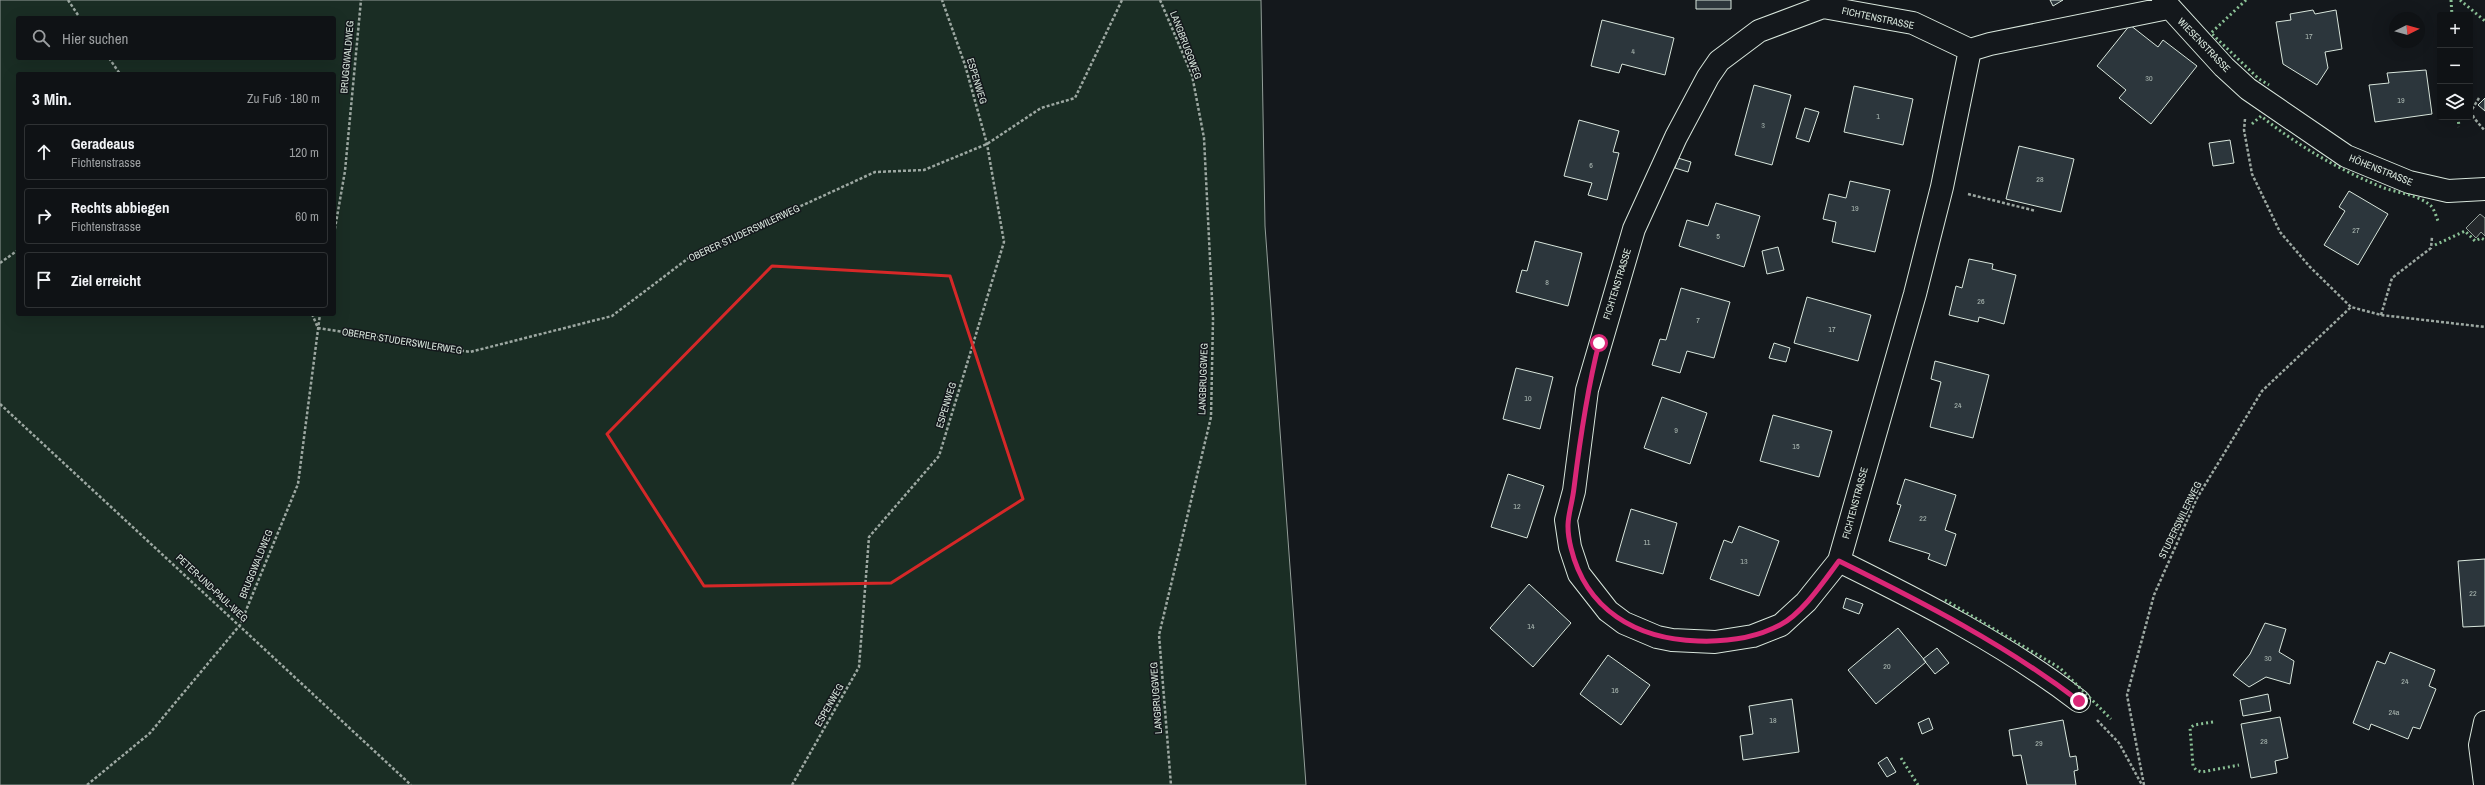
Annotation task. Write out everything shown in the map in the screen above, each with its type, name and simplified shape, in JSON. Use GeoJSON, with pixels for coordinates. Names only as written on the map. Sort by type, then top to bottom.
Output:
{"type":"FeatureCollection","features":[{"type":"Feature","properties":{"kind":"street"},"geometry":{"type":"LineString","coordinates":[[1800,0],[1823,7]]}},
{"type":"Feature","properties":{"kind":"street"},"geometry":{"type":"LineString","coordinates":[[1970,50],[1990,44],[2165,4]]}},
{"type":"Feature","properties":{"kind":"street","name":"WIESENSTRASSE"},"geometry":{"type":"LineString","coordinates":[[2165,4],[2224,66],[2248,88]]}},
{"type":"Feature","properties":{"kind":"street","name":"FICHTENSTRASSE"},"geometry":{"type":"LineString","coordinates":[[1823,7],[1913,23],[1970,50],[1942,187],[1904,338],[1853,507],[1839,561],[1806,602],[1781,625],[1736,641],[1672,640],[1657,637],[1624,623],[1608,611],[1579,574],[1570,547],[1566,520],[1574,491],[1587,390],[1599,343],[1634,229],[1676,137],[1719,61],[1759,31],[1823,7]]}},
{"type":"Feature","properties":{"kind":"street","name":"HÖHENSTRASSE"},"geometry":{"type":"LineString","coordinates":[[2248,88],[2346,156],[2409,182],[2448,192],[2485,189]]}},
{"type":"Feature","properties":{"kind":"street"},"geometry":{"type":"LineString","coordinates":[[1839,561],[1881,582],[1996,646],[2043,674],[2079,701]]}},
{"type":"Feature","properties":{"kind":"street"},"geometry":{"type":"LineString","coordinates":[[2485,722],[2480,745],[2485,784]]}},
{"type":"Feature","properties":{"kind":"path"},"geometry":{"type":"LineString","coordinates":[[68,0],[79,16]]}},
{"type":"Feature","properties":{"kind":"path","name":"BRUGGWALDWEG"},"geometry":{"type":"LineString","coordinates":[[336,223],[345,171],[361,0]]}},
{"type":"Feature","properties":{"kind":"path","name":"ESPENWEG"},"geometry":{"type":"LineString","coordinates":[[792,785],[859,667],[869,537],[939,456],[1004,242],[988,144],[965,65],[942,0]]}},
{"type":"Feature","properties":{"kind":"path","name":"OBERER STUDERSWILERWEG"},"geometry":{"type":"LineString","coordinates":[[318,328],[470,352],[612,316],[690,257],[875,172],[924,170],[988,144],[1041,108],[1075,98],[1122,0]]}},
{"type":"Feature","properties":{"kind":"path","name":"LANGBRUGGWEG"},"geometry":{"type":"LineString","coordinates":[[1160,0],[1192,75],[1204,138],[1213,319],[1211,417],[1160,635],[1171,785]]}},
{"type":"Feature","properties":{"kind":"path"},"geometry":{"type":"LineString","coordinates":[[110,60],[119,72]]}},
{"type":"Feature","properties":{"kind":"path"},"geometry":{"type":"LineString","coordinates":[[2248,88],[2244,130],[2252,174],[2280,232],[2310,267],[2351,307],[2381,315],[2485,327]]}},
{"type":"Feature","properties":{"kind":"path"},"geometry":{"type":"LineString","coordinates":[[2479,98],[2472,111],[2474,118],[2485,130]]}},
{"type":"Feature","properties":{"kind":"path"},"geometry":{"type":"LineString","coordinates":[[1942,187],[2036,211]]}},
{"type":"Feature","properties":{"kind":"path"},"geometry":{"type":"LineString","coordinates":[[2381,315],[2392,278],[2431,248],[2432,237]]}},
{"type":"Feature","properties":{"kind":"path"},"geometry":{"type":"LineString","coordinates":[[0,262],[16,251]]}},
{"type":"Feature","properties":{"kind":"path","name":"STUDERSWILERWEG"},"geometry":{"type":"LineString","coordinates":[[2143,785],[2127,695],[2154,595],[2197,498],[2262,391],[2351,307]]}},
{"type":"Feature","properties":{"kind":"path"},"geometry":{"type":"LineString","coordinates":[[313,316],[318,328]]}},
{"type":"Feature","properties":{"kind":"path","name":"BRUGGWALDWEG"},"geometry":{"type":"LineString","coordinates":[[87,785],[150,733],[240,624],[298,484],[320,316]]}},
{"type":"Feature","properties":{"kind":"path","name":"PETER-UND-PAUL-WEG"},"geometry":{"type":"LineString","coordinates":[[0,404],[240,624],[411,785]]}},
{"type":"Feature","properties":{"kind":"path"},"geometry":{"type":"LineString","coordinates":[[2079,701],[2119,743],[2143,785]]}},
{"type":"Feature","properties":{"kind":"highlighted area"},"geometry":{"type":"Polygon","coordinates":[[[772,266],[950,276],[1023,499],[891,583],[704,586],[607,434],[772,266]]]}},
{"type":"Feature","properties":{"kind":"green space"},"geometry":{"type":"Polygon","coordinates":[[[0,0],[1261,0],[1265,226],[1306,785],[0,785],[0,0]]]}},
{"type":"Feature","properties":{"kind":"shaded area"},"geometry":{"type":"Polygon","coordinates":[[[2480,214],[2485,218],[2485,236],[2481,232],[2476,238],[2466,228],[2480,214]]]}},
{"type":"Feature","properties":{"kind":"building"},"geometry":{"type":"Polygon","coordinates":[[[1696,0],[1731,0],[1731,9],[1696,9],[1696,0]]]}},
{"type":"Feature","properties":{"kind":"building"},"geometry":{"type":"Polygon","coordinates":[[[2050,0],[2063,0],[2053,6],[2050,0]]]}},
{"type":"Feature","properties":{"kind":"building"},"geometry":{"type":"Polygon","coordinates":[[[2313,10],[2315,14],[2336,10],[2342,49],[2325,52],[2328,68],[2317,85],[2283,64],[2276,22],[2291,20],[2290,14],[2313,10]]]}},
{"type":"Feature","properties":{"kind":"building"},"geometry":{"type":"Polygon","coordinates":[[[1602,20],[1674,38],[1665,75],[1622,64],[1619,73],[1591,66],[1602,20]]]}},
{"type":"Feature","properties":{"kind":"building"},"geometry":{"type":"Polygon","coordinates":[[[2130,25],[2158,47],[2163,40],[2197,66],[2151,124],[2119,98],[2126,90],[2097,66],[2130,25]]]}},
{"type":"Feature","properties":{"kind":"building"},"geometry":{"type":"Polygon","coordinates":[[[2426,70],[2432,114],[2375,122],[2369,85],[2389,83],[2387,73],[2426,70]]]}},
{"type":"Feature","properties":{"kind":"building"},"geometry":{"type":"Polygon","coordinates":[[[1754,85],[1791,95],[1772,165],[1735,155],[1754,85]]]}},
{"type":"Feature","properties":{"kind":"building"},"geometry":{"type":"Polygon","coordinates":[[[1854,86],[1913,99],[1903,145],[1844,132],[1854,86]]]}},
{"type":"Feature","properties":{"kind":"building"},"geometry":{"type":"Polygon","coordinates":[[[2485,98],[2485,111],[2478,105],[2485,98]]]}},
{"type":"Feature","properties":{"kind":"building"},"geometry":{"type":"Polygon","coordinates":[[[1805,108],[1819,112],[1809,142],[1796,138],[1805,108]]]}},
{"type":"Feature","properties":{"kind":"building"},"geometry":{"type":"Polygon","coordinates":[[[1579,120],[1619,131],[1613,152],[1619,153],[1607,200],[1588,195],[1592,183],[1564,176],[1579,120]]]}},
{"type":"Feature","properties":{"kind":"building"},"geometry":{"type":"Polygon","coordinates":[[[2230,140],[2234,163],[2213,166],[2209,143],[2230,140]]]}},
{"type":"Feature","properties":{"kind":"building"},"geometry":{"type":"Polygon","coordinates":[[[2019,146],[2074,159],[2061,212],[2006,199],[2019,146]]]}},
{"type":"Feature","properties":{"kind":"building"},"geometry":{"type":"Polygon","coordinates":[[[1678,158],[1691,162],[1688,172],[1675,168],[1678,158]]]}},
{"type":"Feature","properties":{"kind":"building"},"geometry":{"type":"Polygon","coordinates":[[[1850,181],[1890,190],[1875,252],[1832,242],[1836,222],[1823,219],[1829,194],[1846,198],[1850,181]]]}},
{"type":"Feature","properties":{"kind":"building"},"geometry":{"type":"Polygon","coordinates":[[[2349,191],[2388,214],[2358,265],[2324,245],[2345,211],[2339,207],[2349,191]]]}},
{"type":"Feature","properties":{"kind":"building"},"geometry":{"type":"Polygon","coordinates":[[[1716,203],[1760,216],[1744,267],[1679,246],[1687,220],[1708,226],[1716,203]]]}},
{"type":"Feature","properties":{"kind":"building"},"geometry":{"type":"Polygon","coordinates":[[[1535,241],[1582,253],[1568,306],[1516,292],[1522,270],[1527,271],[1535,241]]]}},
{"type":"Feature","properties":{"kind":"building"},"geometry":{"type":"Polygon","coordinates":[[[1778,247],[1784,270],[1767,274],[1762,251],[1778,247]]]}},
{"type":"Feature","properties":{"kind":"building"},"geometry":{"type":"Polygon","coordinates":[[[1969,259],[1993,264],[1992,269],[2016,275],[2004,324],[1979,317],[1978,322],[1949,315],[1956,286],[1962,288],[1969,259]]]}},
{"type":"Feature","properties":{"kind":"building"},"geometry":{"type":"Polygon","coordinates":[[[1681,288],[1730,302],[1714,358],[1687,351],[1680,373],[1652,365],[1660,339],[1666,340],[1681,288]]]}},
{"type":"Feature","properties":{"kind":"building"},"geometry":{"type":"Polygon","coordinates":[[[1807,297],[1871,315],[1858,361],[1794,343],[1807,297]]]}},
{"type":"Feature","properties":{"kind":"building"},"geometry":{"type":"Polygon","coordinates":[[[1774,343],[1790,348],[1786,362],[1769,358],[1774,343]]]}},
{"type":"Feature","properties":{"kind":"building"},"geometry":{"type":"Polygon","coordinates":[[[1935,361],[1989,375],[1973,438],[1930,427],[1941,382],[1931,379],[1935,361]]]}},
{"type":"Feature","properties":{"kind":"building"},"geometry":{"type":"Polygon","coordinates":[[[1516,368],[1553,377],[1540,429],[1503,419],[1516,368]]]}},
{"type":"Feature","properties":{"kind":"building"},"geometry":{"type":"Polygon","coordinates":[[[1662,397],[1707,413],[1690,464],[1644,448],[1662,397]]]}},
{"type":"Feature","properties":{"kind":"building"},"geometry":{"type":"Polygon","coordinates":[[[1773,415],[1832,431],[1819,477],[1760,461],[1773,415]]]}},
{"type":"Feature","properties":{"kind":"building"},"geometry":{"type":"Polygon","coordinates":[[[1508,474],[1544,486],[1527,538],[1491,527],[1508,474]]]}},
{"type":"Feature","properties":{"kind":"building"},"geometry":{"type":"Polygon","coordinates":[[[1905,479],[1956,495],[1945,530],[1956,534],[1946,566],[1928,559],[1930,554],[1889,541],[1901,505],[1897,504],[1905,479]]]}},
{"type":"Feature","properties":{"kind":"building"},"geometry":{"type":"Polygon","coordinates":[[[1631,509],[1677,523],[1663,574],[1616,561],[1631,509]]]}},
{"type":"Feature","properties":{"kind":"building"},"geometry":{"type":"Polygon","coordinates":[[[1739,526],[1779,541],[1759,596],[1710,579],[1724,540],[1732,543],[1739,526]]]}},
{"type":"Feature","properties":{"kind":"building"},"geometry":{"type":"Polygon","coordinates":[[[2485,559],[2485,626],[2463,627],[2458,561],[2485,559]]]}},
{"type":"Feature","properties":{"kind":"building"},"geometry":{"type":"Polygon","coordinates":[[[1529,584],[1571,623],[1533,667],[1490,628],[1529,584]]]}},
{"type":"Feature","properties":{"kind":"building"},"geometry":{"type":"Polygon","coordinates":[[[1846,598],[1863,604],[1859,614],[1843,608],[1846,598]]]}},
{"type":"Feature","properties":{"kind":"building"},"geometry":{"type":"Polygon","coordinates":[[[2265,623],[2286,629],[2279,652],[2294,661],[2290,684],[2266,677],[2249,687],[2233,675],[2250,654],[2265,623]]]}},
{"type":"Feature","properties":{"kind":"building"},"geometry":{"type":"Polygon","coordinates":[[[1898,628],[1926,662],[1876,704],[1848,670],[1898,628]]]}},
{"type":"Feature","properties":{"kind":"building"},"geometry":{"type":"Polygon","coordinates":[[[1937,648],[1949,663],[1935,674],[1923,659],[1937,648]]]}},
{"type":"Feature","properties":{"kind":"building"},"geometry":{"type":"Polygon","coordinates":[[[2390,652],[2435,670],[2429,686],[2436,689],[2420,729],[2413,727],[2408,739],[2371,724],[2369,730],[2353,723],[2377,661],[2385,664],[2390,652]]]}},
{"type":"Feature","properties":{"kind":"building"},"geometry":{"type":"Polygon","coordinates":[[[1608,655],[1650,685],[1621,725],[1580,694],[1608,655]]]}},
{"type":"Feature","properties":{"kind":"building"},"geometry":{"type":"Polygon","coordinates":[[[2268,694],[2271,711],[2243,716],[2240,700],[2268,694]]]}},
{"type":"Feature","properties":{"kind":"building"},"geometry":{"type":"Polygon","coordinates":[[[1792,699],[1799,752],[1743,760],[1740,736],[1753,734],[1749,706],[1792,699]]]}},
{"type":"Feature","properties":{"kind":"building"},"geometry":{"type":"Polygon","coordinates":[[[2280,717],[2288,758],[2275,761],[2277,773],[2251,778],[2241,724],[2280,717]]]}},
{"type":"Feature","properties":{"kind":"building"},"geometry":{"type":"Polygon","coordinates":[[[1929,718],[1933,729],[1922,734],[1918,723],[1929,718]]]}},
{"type":"Feature","properties":{"kind":"building"},"geometry":{"type":"Polygon","coordinates":[[[2063,720],[2070,757],[2076,756],[2078,770],[2074,771],[2076,785],[2027,785],[2021,755],[2013,756],[2009,730],[2063,720]]]}},
{"type":"Feature","properties":{"kind":"building"},"geometry":{"type":"Polygon","coordinates":[[[1887,757],[1896,772],[1887,777],[1878,763],[1887,757]]]}},
{"type":"Feature","properties":{"kind":"hedge"},"geometry":{"type":"LineString","coordinates":[[2246,0],[2211,33],[2259,79],[2269,85]]}},
{"type":"Feature","properties":{"kind":"hedge"},"geometry":{"type":"LineString","coordinates":[[2451,0],[2452,12]]}},
{"type":"Feature","properties":{"kind":"hedge"},"geometry":{"type":"LineString","coordinates":[[2460,0],[2485,21]]}},
{"type":"Feature","properties":{"kind":"hedge"},"geometry":{"type":"LineString","coordinates":[[2252,124],[2261,116],[2304,147],[2335,165],[2384,188],[2420,199],[2433,208],[2438,221]]}},
{"type":"Feature","properties":{"kind":"hedge"},"geometry":{"type":"LineString","coordinates":[[2458,120],[2459,127]]}},
{"type":"Feature","properties":{"kind":"hedge"},"geometry":{"type":"LineString","coordinates":[[2435,245],[2465,231],[2475,241],[2481,238],[2485,240]]}},
{"type":"Feature","properties":{"kind":"hedge"},"geometry":{"type":"LineString","coordinates":[[1945,600],[2060,668],[2111,719]]}},
{"type":"Feature","properties":{"kind":"hedge"},"geometry":{"type":"LineString","coordinates":[[2213,722],[2194,725],[2190,728],[2193,766],[2196,770],[2202,772],[2239,765]]}},
{"type":"Feature","properties":{"kind":"hedge"},"geometry":{"type":"LineString","coordinates":[[1901,758],[1918,785]]}},
{"type":"Feature","properties":{"kind":"route"},"geometry":{"type":"LineString","coordinates":[[1599,343],[1587,390],[1574,491],[1566,520],[1570,547],[1579,574],[1608,611],[1624,623],[1657,637],[1672,640],[1715,642],[1736,641],[1781,625],[1806,602],[1839,561],[1920,603],[1996,646],[2043,674],[2079,701]]}}]}
